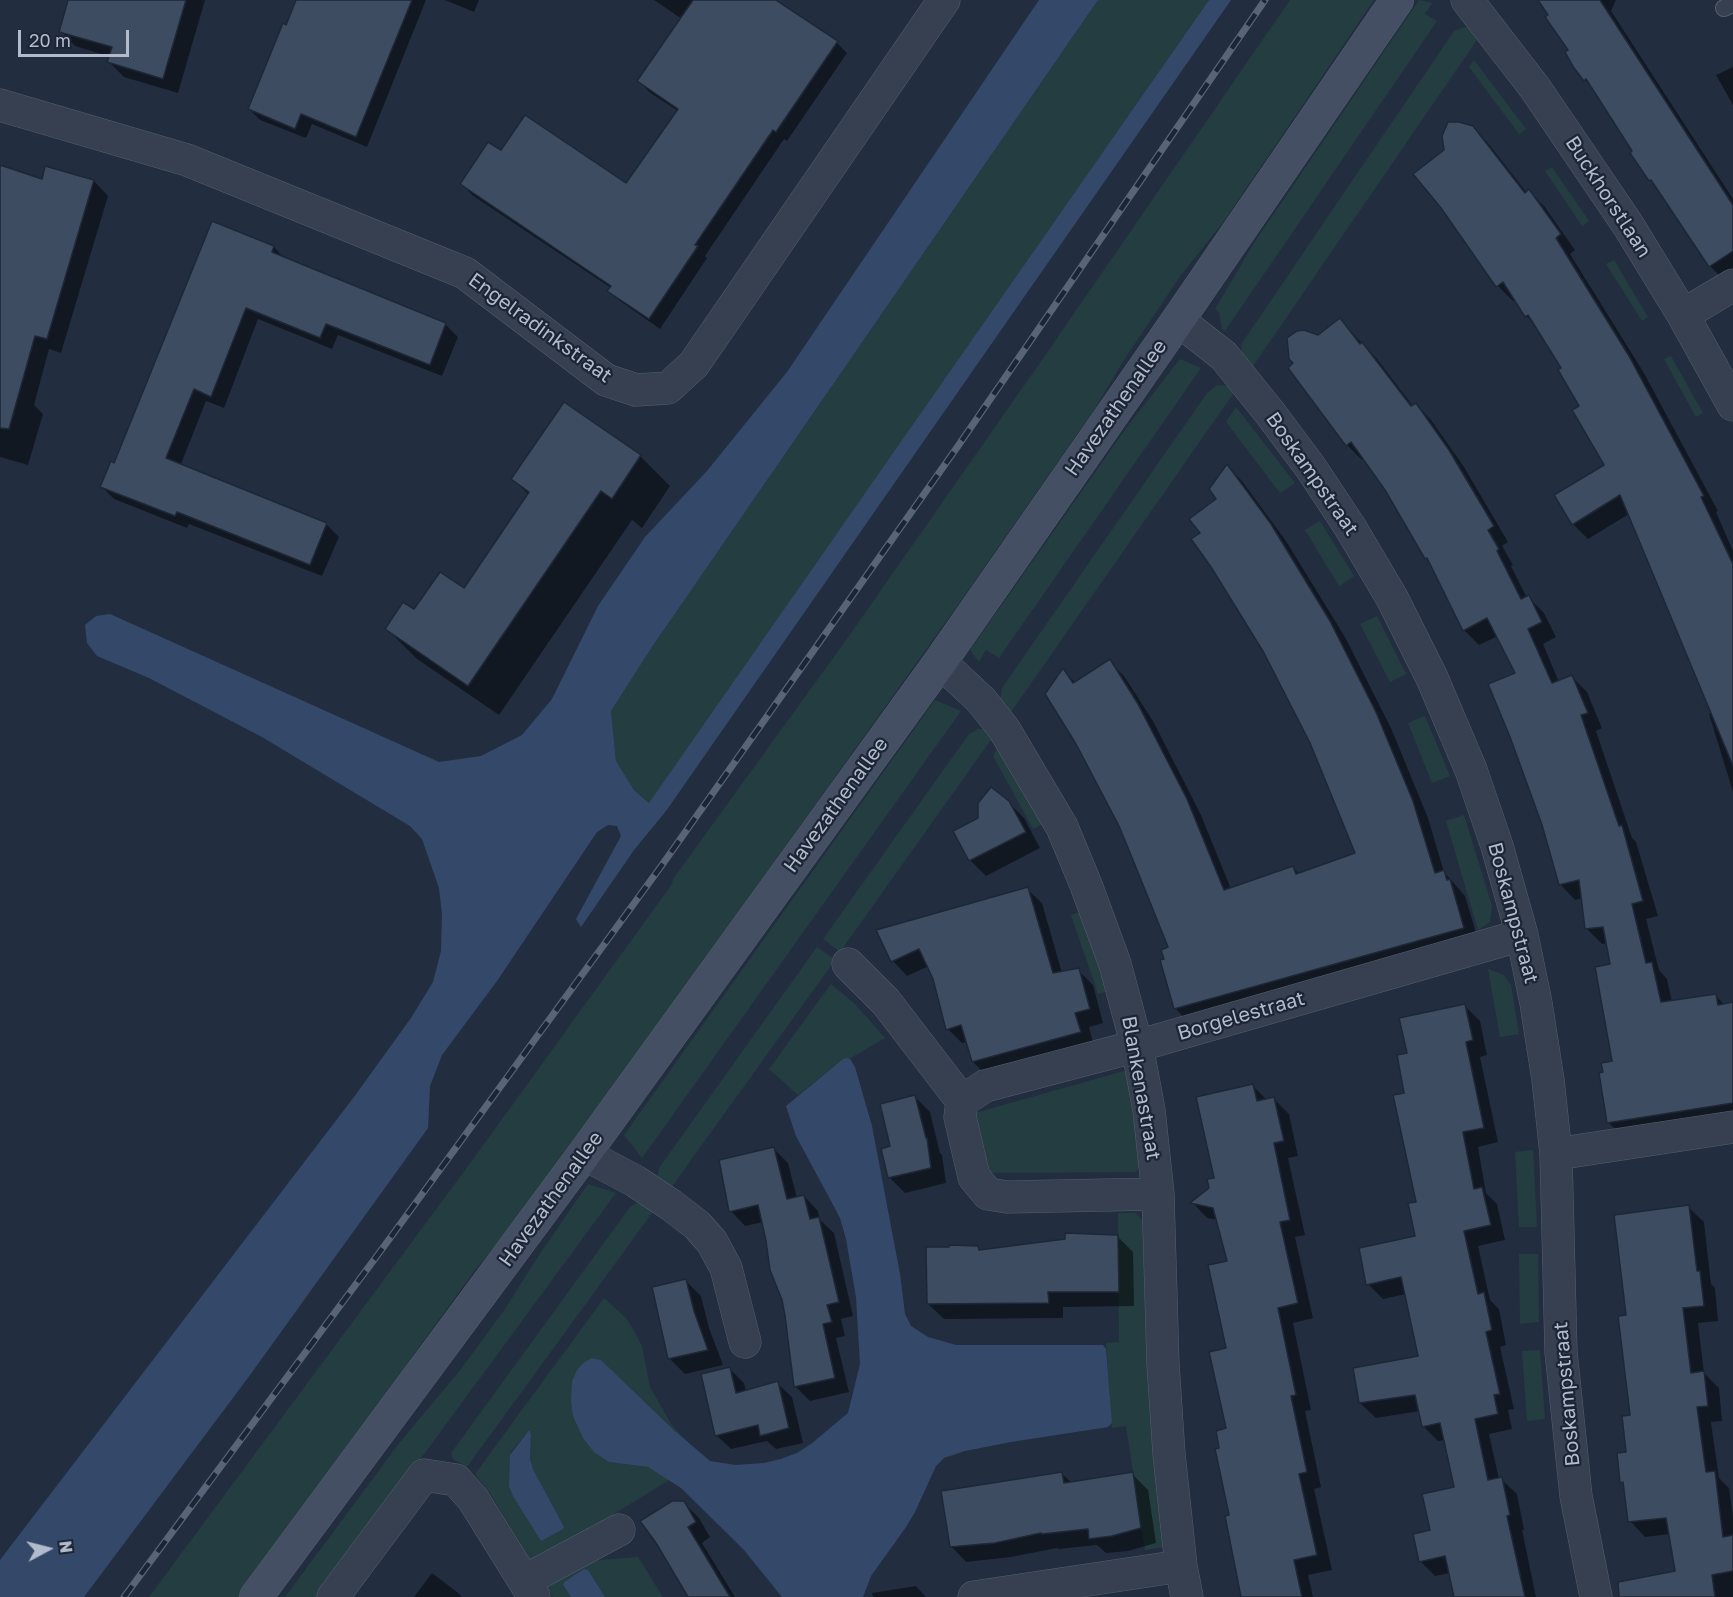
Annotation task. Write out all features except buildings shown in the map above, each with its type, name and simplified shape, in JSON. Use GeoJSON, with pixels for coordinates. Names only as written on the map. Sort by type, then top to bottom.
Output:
{"type":"FeatureCollection","features":[{"type":"Feature","properties":{"kind":"main road","name":"Havezathenallee"},"geometry":{"type":"LineString","coordinates":[[256,1597],[584,1154],[940,662],[1397,0]]}},
{"type":"Feature","properties":{"kind":"street","name":"Engelradinkstraat"},"geometry":{"type":"LineString","coordinates":[[0,105],[187,160],[465,273],[606,380],[636,390],[668,388],[693,364],[944,0]]}},
{"type":"Feature","properties":{"kind":"street","name":"Buckhorstlaan"},"geometry":{"type":"LineString","coordinates":[[1467,0],[1535,88],[1628,225],[1683,315],[1733,405]]}},
{"type":"Feature","properties":{"kind":"street"},"geometry":{"type":"LineString","coordinates":[[1683,315],[1733,285]]}},
{"type":"Feature","properties":{"kind":"street","name":"Boskampstraat"},"geometry":{"type":"LineString","coordinates":[[1178,320],[1224,356],[1311,468],[1350,527],[1392,598],[1432,678],[1470,770],[1497,846],[1522,935],[1540,1025],[1548,1080],[1556,1154],[1561,1352],[1576,1496],[1596,1597]]}},
{"type":"Feature","properties":{"kind":"street","name":"Blankenastraat"},"geometry":{"type":"LineString","coordinates":[[940,662],[981,700],[1004,729],[1062,827],[1115,964],[1137,1046],[1149,1110],[1158,1194],[1163,1364],[1169,1454],[1181,1566],[1187,1597]]}},
{"type":"Feature","properties":{"kind":"street","name":"Borgelestraat"},"geometry":{"type":"LineString","coordinates":[[962,1101],[985,1086],[1137,1046],[1522,935]]}},
{"type":"Feature","properties":{"kind":"street"},"geometry":{"type":"LineString","coordinates":[[848,964],[886,1002],[962,1101],[960,1117],[974,1177],[988,1194],[1007,1197],[1158,1194]]}},
{"type":"Feature","properties":{"kind":"street"},"geometry":{"type":"LineString","coordinates":[[1556,1154],[1733,1127]]}},
{"type":"Feature","properties":{"kind":"street"},"geometry":{"type":"LineString","coordinates":[[584,1154],[635,1181],[671,1205],[697,1225],[712,1242],[726,1268],[745,1342]]}},
{"type":"Feature","properties":{"kind":"street"},"geometry":{"type":"LineString","coordinates":[[333,1597],[424,1475],[456,1480],[473,1499],[529,1589],[620,1530]]}},
{"type":"Feature","properties":{"kind":"street"},"geometry":{"type":"LineString","coordinates":[[974,1597],[1181,1566]]}},
{"type":"Feature","properties":{"kind":"green space"},"geometry":{"type":"Polygon","coordinates":[[[1098,0],[1209,0],[650,803],[634,790],[616,761],[611,711],[652,647],[1098,0]]]}},
{"type":"Feature","properties":{"kind":"green space"},"geometry":{"type":"Polygon","coordinates":[[[1290,0],[1374,0],[1224,221],[1181,275],[1124,360],[1094,410],[955,609],[527,1208],[475,1270],[414,1354],[364,1431],[240,1597],[149,1597],[474,1158],[672,884],[673,879],[844,643],[1044,357],[1290,0]]]}},
{"type":"Feature","properties":{"kind":"green space"},"geometry":{"type":"Polygon","coordinates":[[[1419,0],[1432,3],[1425,14],[1437,21],[1225,331],[1222,329],[1219,312],[1215,309],[1254,243],[1419,0]]]}},
{"type":"Feature","properties":{"kind":"green space"},"geometry":{"type":"Polygon","coordinates":[[[1464,27],[1470,28],[1479,37],[1251,369],[1241,354],[1242,343],[1454,31],[1464,27]]]}},
{"type":"Feature","properties":{"kind":"green space"},"geometry":{"type":"Polygon","coordinates":[[[1474,60],[1526,129],[1519,134],[1469,67],[1474,60]]]}},
{"type":"Feature","properties":{"kind":"green space"},"geometry":{"type":"Polygon","coordinates":[[[1552,167],[1589,221],[1582,226],[1545,171],[1552,167]]]}},
{"type":"Feature","properties":{"kind":"green space"},"geometry":{"type":"Polygon","coordinates":[[[1614,260],[1648,317],[1642,321],[1606,264],[1614,260]]]}},
{"type":"Feature","properties":{"kind":"green space"},"geometry":{"type":"Polygon","coordinates":[[[1671,356],[1703,413],[1696,417],[1664,359],[1671,356]]]}},
{"type":"Feature","properties":{"kind":"green space"},"geometry":{"type":"Polygon","coordinates":[[[1180,359],[1201,368],[999,658],[986,650],[979,662],[970,650],[1127,427],[1180,359]]]}},
{"type":"Feature","properties":{"kind":"green space"},"geometry":{"type":"Polygon","coordinates":[[[1217,385],[1228,386],[1235,391],[1009,715],[1000,701],[1002,688],[1207,393],[1217,385]]]}},
{"type":"Feature","properties":{"kind":"green space"},"geometry":{"type":"Polygon","coordinates":[[[1236,407],[1295,483],[1280,493],[1226,422],[1236,407]]]}},
{"type":"Feature","properties":{"kind":"green space"},"geometry":{"type":"Polygon","coordinates":[[[1320,521],[1354,576],[1339,586],[1305,530],[1320,521]]]}},
{"type":"Feature","properties":{"kind":"green space"},"geometry":{"type":"Polygon","coordinates":[[[1377,616],[1406,674],[1390,682],[1360,624],[1377,616]]]}},
{"type":"Feature","properties":{"kind":"green space"},"geometry":{"type":"Polygon","coordinates":[[[935,700],[961,711],[642,1158],[624,1135],[935,700]]]}},
{"type":"Feature","properties":{"kind":"green space"},"geometry":{"type":"Polygon","coordinates":[[[1425,716],[1450,776],[1432,783],[1408,723],[1425,716]]]}},
{"type":"Feature","properties":{"kind":"green space"},"geometry":{"type":"Polygon","coordinates":[[[978,729],[984,729],[993,737],[840,952],[823,939],[969,734],[978,729]]]}},
{"type":"Feature","properties":{"kind":"green space"},"geometry":{"type":"Polygon","coordinates":[[[999,746],[1043,824],[1033,829],[993,756],[999,746]]]}},
{"type":"Feature","properties":{"kind":"green space"},"geometry":{"type":"Polygon","coordinates":[[[1464,815],[1492,906],[1490,922],[1478,930],[1446,821],[1464,815]]]}},
{"type":"Feature","properties":{"kind":"green space"},"geometry":{"type":"Polygon","coordinates":[[[1082,911],[1109,991],[1098,994],[1071,915],[1082,911]]]}},
{"type":"Feature","properties":{"kind":"green space"},"geometry":{"type":"Polygon","coordinates":[[[817,947],[835,960],[668,1192],[657,1177],[659,1168],[817,947]]]}},
{"type":"Feature","properties":{"kind":"green space"},"geometry":{"type":"Polygon","coordinates":[[[1488,969],[1504,975],[1511,985],[1519,1034],[1500,1037],[1488,969]]]}},
{"type":"Feature","properties":{"kind":"green space"},"geometry":{"type":"Polygon","coordinates":[[[831,984],[856,1005],[885,1038],[849,1059],[843,1059],[798,1095],[769,1069],[831,984]]]}},
{"type":"Feature","properties":{"kind":"green space"},"geometry":{"type":"Polygon","coordinates":[[[1124,1071],[1131,1084],[1141,1160],[1137,1172],[985,1173],[975,1113],[1124,1071]]]}},
{"type":"Feature","properties":{"kind":"green space"},"geometry":{"type":"Polygon","coordinates":[[[1533,1150],[1537,1227],[1519,1227],[1515,1152],[1533,1150]]]}},
{"type":"Feature","properties":{"kind":"green space"},"geometry":{"type":"Polygon","coordinates":[[[588,1184],[616,1193],[319,1597],[285,1597],[400,1442],[461,1369],[505,1309],[588,1184]]]}},
{"type":"Feature","properties":{"kind":"green space"},"geometry":{"type":"Polygon","coordinates":[[[639,1201],[657,1206],[467,1467],[453,1459],[451,1453],[630,1207],[639,1201]]]}},
{"type":"Feature","properties":{"kind":"green space"},"geometry":{"type":"Polygon","coordinates":[[[1118,1213],[1136,1213],[1145,1223],[1164,1547],[1145,1550],[1126,1426],[1112,1428],[1106,1343],[1119,1342],[1118,1213]]]}},
{"type":"Feature","properties":{"kind":"green space"},"geometry":{"type":"Polygon","coordinates":[[[1519,1254],[1538,1254],[1539,1322],[1520,1324],[1519,1254]]]}},
{"type":"Feature","properties":{"kind":"green space"},"geometry":{"type":"Polygon","coordinates":[[[604,1298],[626,1318],[632,1327],[642,1346],[650,1387],[671,1424],[686,1441],[601,1360],[592,1358],[583,1363],[572,1381],[609,1462],[648,1467],[669,1480],[543,1558],[536,1557],[530,1560],[490,1493],[475,1474],[604,1298]],[[529,1430],[511,1452],[564,1527],[533,1469],[530,1459],[531,1434],[529,1430]]]}},
{"type":"Feature","properties":{"kind":"green space"},"geometry":{"type":"Polygon","coordinates":[[[1540,1350],[1545,1419],[1527,1421],[1522,1351],[1540,1350]]]}},
{"type":"Feature","properties":{"kind":"green space"},"geometry":{"type":"Polygon","coordinates":[[[638,1557],[663,1597],[605,1597],[587,1569],[565,1581],[563,1585],[571,1597],[553,1597],[544,1584],[575,1562],[638,1557]]]}},
{"type":"Feature","properties":{"kind":"water"},"geometry":{"type":"Polygon","coordinates":[[[1039,0],[1098,0],[652,647],[611,711],[616,761],[634,790],[649,803],[1209,0],[1231,0],[666,811],[634,850],[581,927],[576,919],[621,836],[617,826],[608,825],[597,832],[497,981],[442,1055],[430,1086],[428,1128],[250,1375],[84,1597],[0,1597],[0,1560],[354,1097],[411,1018],[433,982],[441,951],[442,914],[439,888],[422,839],[410,826],[262,737],[149,678],[97,656],[87,643],[85,625],[96,616],[110,614],[439,762],[481,756],[522,735],[552,699],[598,606],[645,537],[707,471],[787,372],[1039,0]]]}},
{"type":"Feature","properties":{"kind":"water"},"geometry":{"type":"Polygon","coordinates":[[[847,1058],[855,1067],[872,1126],[900,1274],[905,1314],[911,1326],[928,1337],[956,1345],[1103,1345],[1106,1349],[1112,1423],[1108,1427],[1011,1442],[965,1451],[944,1458],[936,1466],[906,1527],[871,1576],[863,1597],[782,1597],[744,1550],[681,1488],[648,1467],[609,1462],[594,1452],[583,1438],[573,1416],[572,1381],[583,1363],[592,1358],[601,1360],[710,1461],[735,1465],[764,1463],[797,1453],[848,1413],[860,1364],[856,1297],[846,1239],[840,1218],[796,1136],[786,1106],[847,1058]]]}},
{"type":"Feature","properties":{"kind":"water"},"geometry":{"type":"Polygon","coordinates":[[[529,1430],[531,1434],[530,1459],[533,1469],[564,1527],[541,1541],[509,1486],[510,1455],[529,1430]]]}},
{"type":"Feature","properties":{"kind":"water"},"geometry":{"type":"Polygon","coordinates":[[[584,1569],[588,1570],[605,1597],[571,1597],[563,1585],[564,1582],[584,1569]]]}},
{"type":"Feature","properties":{"kind":"railway"},"geometry":{"type":"LineString","coordinates":[[124,1597],[385,1245],[662,865],[958,446],[1265,0]]}}]}
